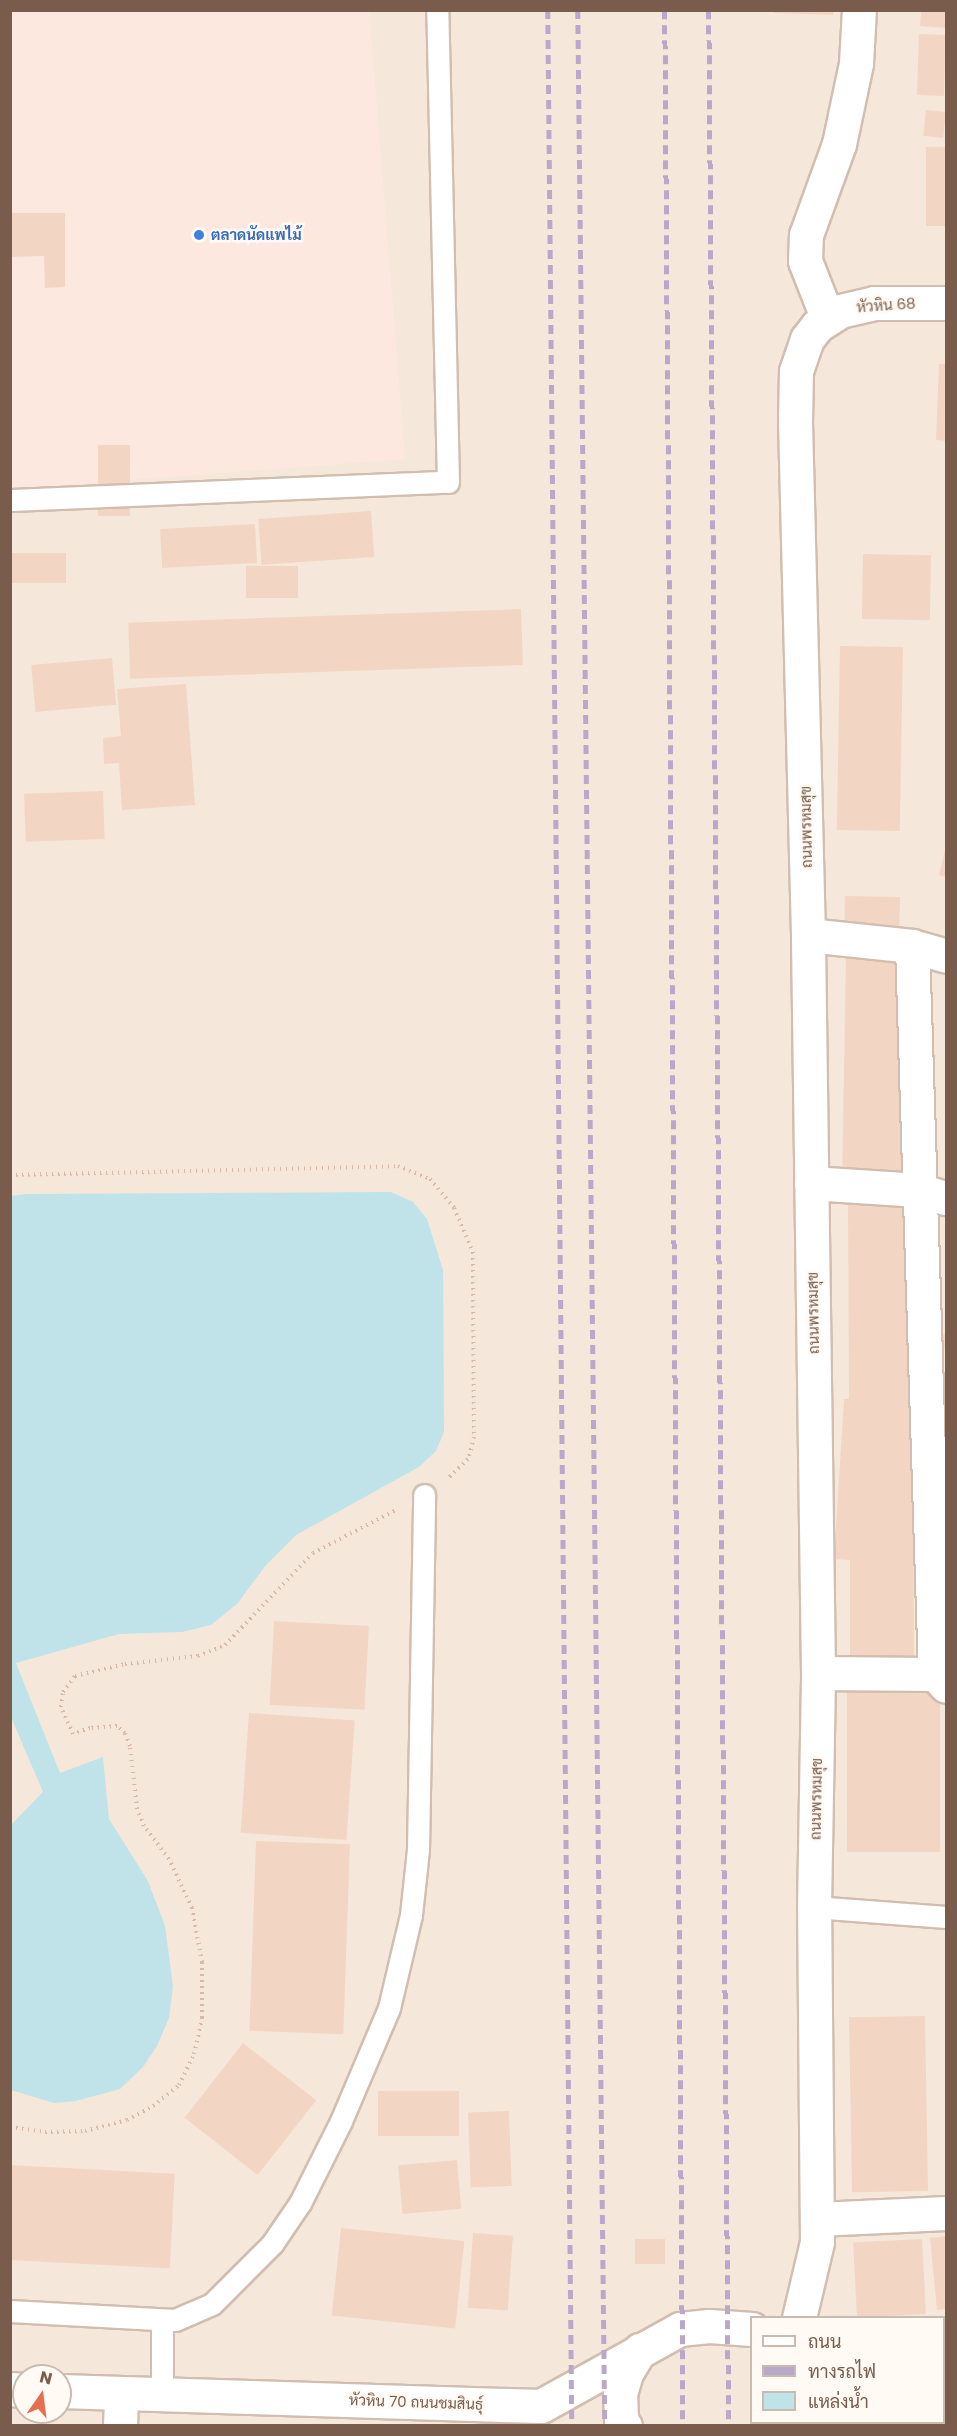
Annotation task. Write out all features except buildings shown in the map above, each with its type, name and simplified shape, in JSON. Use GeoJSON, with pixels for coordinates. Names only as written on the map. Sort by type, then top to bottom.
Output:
{"type":"FeatureCollection","features":[{"type":"Feature","properties":{"kind":"street"},"geometry":{"type":"LineString","coordinates":[[827,317],[805,261],[806,235],[839,144],[856,63],[859,10]]}},
{"type":"Feature","properties":{"kind":"street","name":"หัวหิน 68"},"geometry":{"type":"LineString","coordinates":[[827,317],[853,306],[874,303],[946,303]]}},
{"type":"Feature","properties":{"kind":"street","name":"ถนนพรหมสุข"},"geometry":{"type":"LineString","coordinates":[[800,2316],[818,2242],[814,1907],[818,1673],[808,935],[795,422],[796,371],[807,339],[827,317]]}},
{"type":"Feature","properties":{"kind":"street"},"geometry":{"type":"LineString","coordinates":[[808,935],[912,946],[946,956]]}},
{"type":"Feature","properties":{"kind":"street"},"geometry":{"type":"LineString","coordinates":[[818,1673],[941,1680],[933,1194],[912,946]]}},
{"type":"Feature","properties":{"kind":"street"},"geometry":{"type":"LineString","coordinates":[[811,1183],[933,1194]]}},
{"type":"Feature","properties":{"kind":"street"},"geometry":{"type":"LineString","coordinates":[[818,2219],[946,2213]]}},
{"type":"Feature","properties":{"kind":"street","name":"หัวหิน 70 ถนนชมสินธุ์"},"geometry":{"type":"LineString","coordinates":[[72,2391],[162,2394],[541,2416],[640,2350],[680,2329],[709,2326],[750,2329]]}},
{"type":"Feature","properties":{"kind":"street"},"geometry":{"type":"LineString","coordinates":[[625,2426],[621,2420],[620,2394],[626,2373],[640,2350]]}},
{"type":"Feature","properties":{"kind":"street"},"geometry":{"type":"LineString","coordinates":[[120,2426],[121,2393]]}},
{"type":"Feature","properties":{"kind":"lane"},"geometry":{"type":"LineString","coordinates":[[10,500],[448,482],[437,10]]}},
{"type":"Feature","properties":{"kind":"lane"},"geometry":{"type":"LineString","coordinates":[[10,2311],[175,2320],[212,2304],[272,2244],[300,2203],[341,2121],[389,2008],[411,1915],[418,1850],[424,1495]]}},
{"type":"Feature","properties":{"kind":"lane"},"geometry":{"type":"LineString","coordinates":[[814,1907],[946,1917]]}},
{"type":"Feature","properties":{"kind":"lane"},"geometry":{"type":"LineString","coordinates":[[162,2320],[162,2394]]}},
{"type":"Feature","properties":{"kind":"path"},"geometry":{"type":"LineString","coordinates":[[10,1175],[398,1166],[430,1179],[454,1208],[473,1252],[474,1437],[468,1459],[450,1478],[424,1495],[313,1553],[225,1645],[198,1656],[125,1664],[75,1676],[63,1692],[61,1707],[74,1733],[90,1728],[117,1726],[125,1733],[130,1746],[137,1809],[144,1826],[169,1859],[192,1908],[202,1962],[202,2019],[194,2054],[179,2085],[153,2106],[127,2120],[85,2131],[45,2132],[10,2127]]}},
{"type":"Feature","properties":{"kind":"shaded area"},"geometry":{"type":"Polygon","coordinates":[[[11,11],[946,11],[946,2425],[11,2426],[11,11]]]}},
{"type":"Feature","properties":{"kind":"shaded area","name":"ตลาดนัดแพไม้"},"geometry":{"type":"Polygon","coordinates":[[[11,11],[369,11],[405,459],[11,489],[11,11]]]}},
{"type":"Feature","properties":{"kind":"water"},"geometry":{"type":"Polygon","coordinates":[[[391,1192],[413,1202],[427,1219],[443,1270],[444,1432],[436,1451],[419,1467],[296,1535],[266,1565],[237,1604],[211,1625],[182,1632],[119,1634],[16,1663],[60,1773],[103,1757],[109,1819],[148,1881],[165,1926],[173,1986],[169,2018],[157,2046],[143,2067],[120,2089],[76,2101],[54,2103],[11,2090],[11,1825],[43,1792],[11,1717],[11,1196],[26,1194],[391,1192]]]}},
{"type":"Feature","properties":{"kind":"railway"},"geometry":{"type":"LineString","coordinates":[[548,10],[572,2426]]}},
{"type":"Feature","properties":{"kind":"railway"},"geometry":{"type":"LineString","coordinates":[[578,10],[605,2426]]}},
{"type":"Feature","properties":{"kind":"railway"},"geometry":{"type":"LineString","coordinates":[[665,10],[683,2426]]}},
{"type":"Feature","properties":{"kind":"railway"},"geometry":{"type":"LineString","coordinates":[[709,10],[729,2426]]}},
{"type":"Feature","properties":{"kind":"place","name":"ตลาดนัดแพไม้"},"geometry":{"type":"Point","coordinates":[199,235]}}]}
